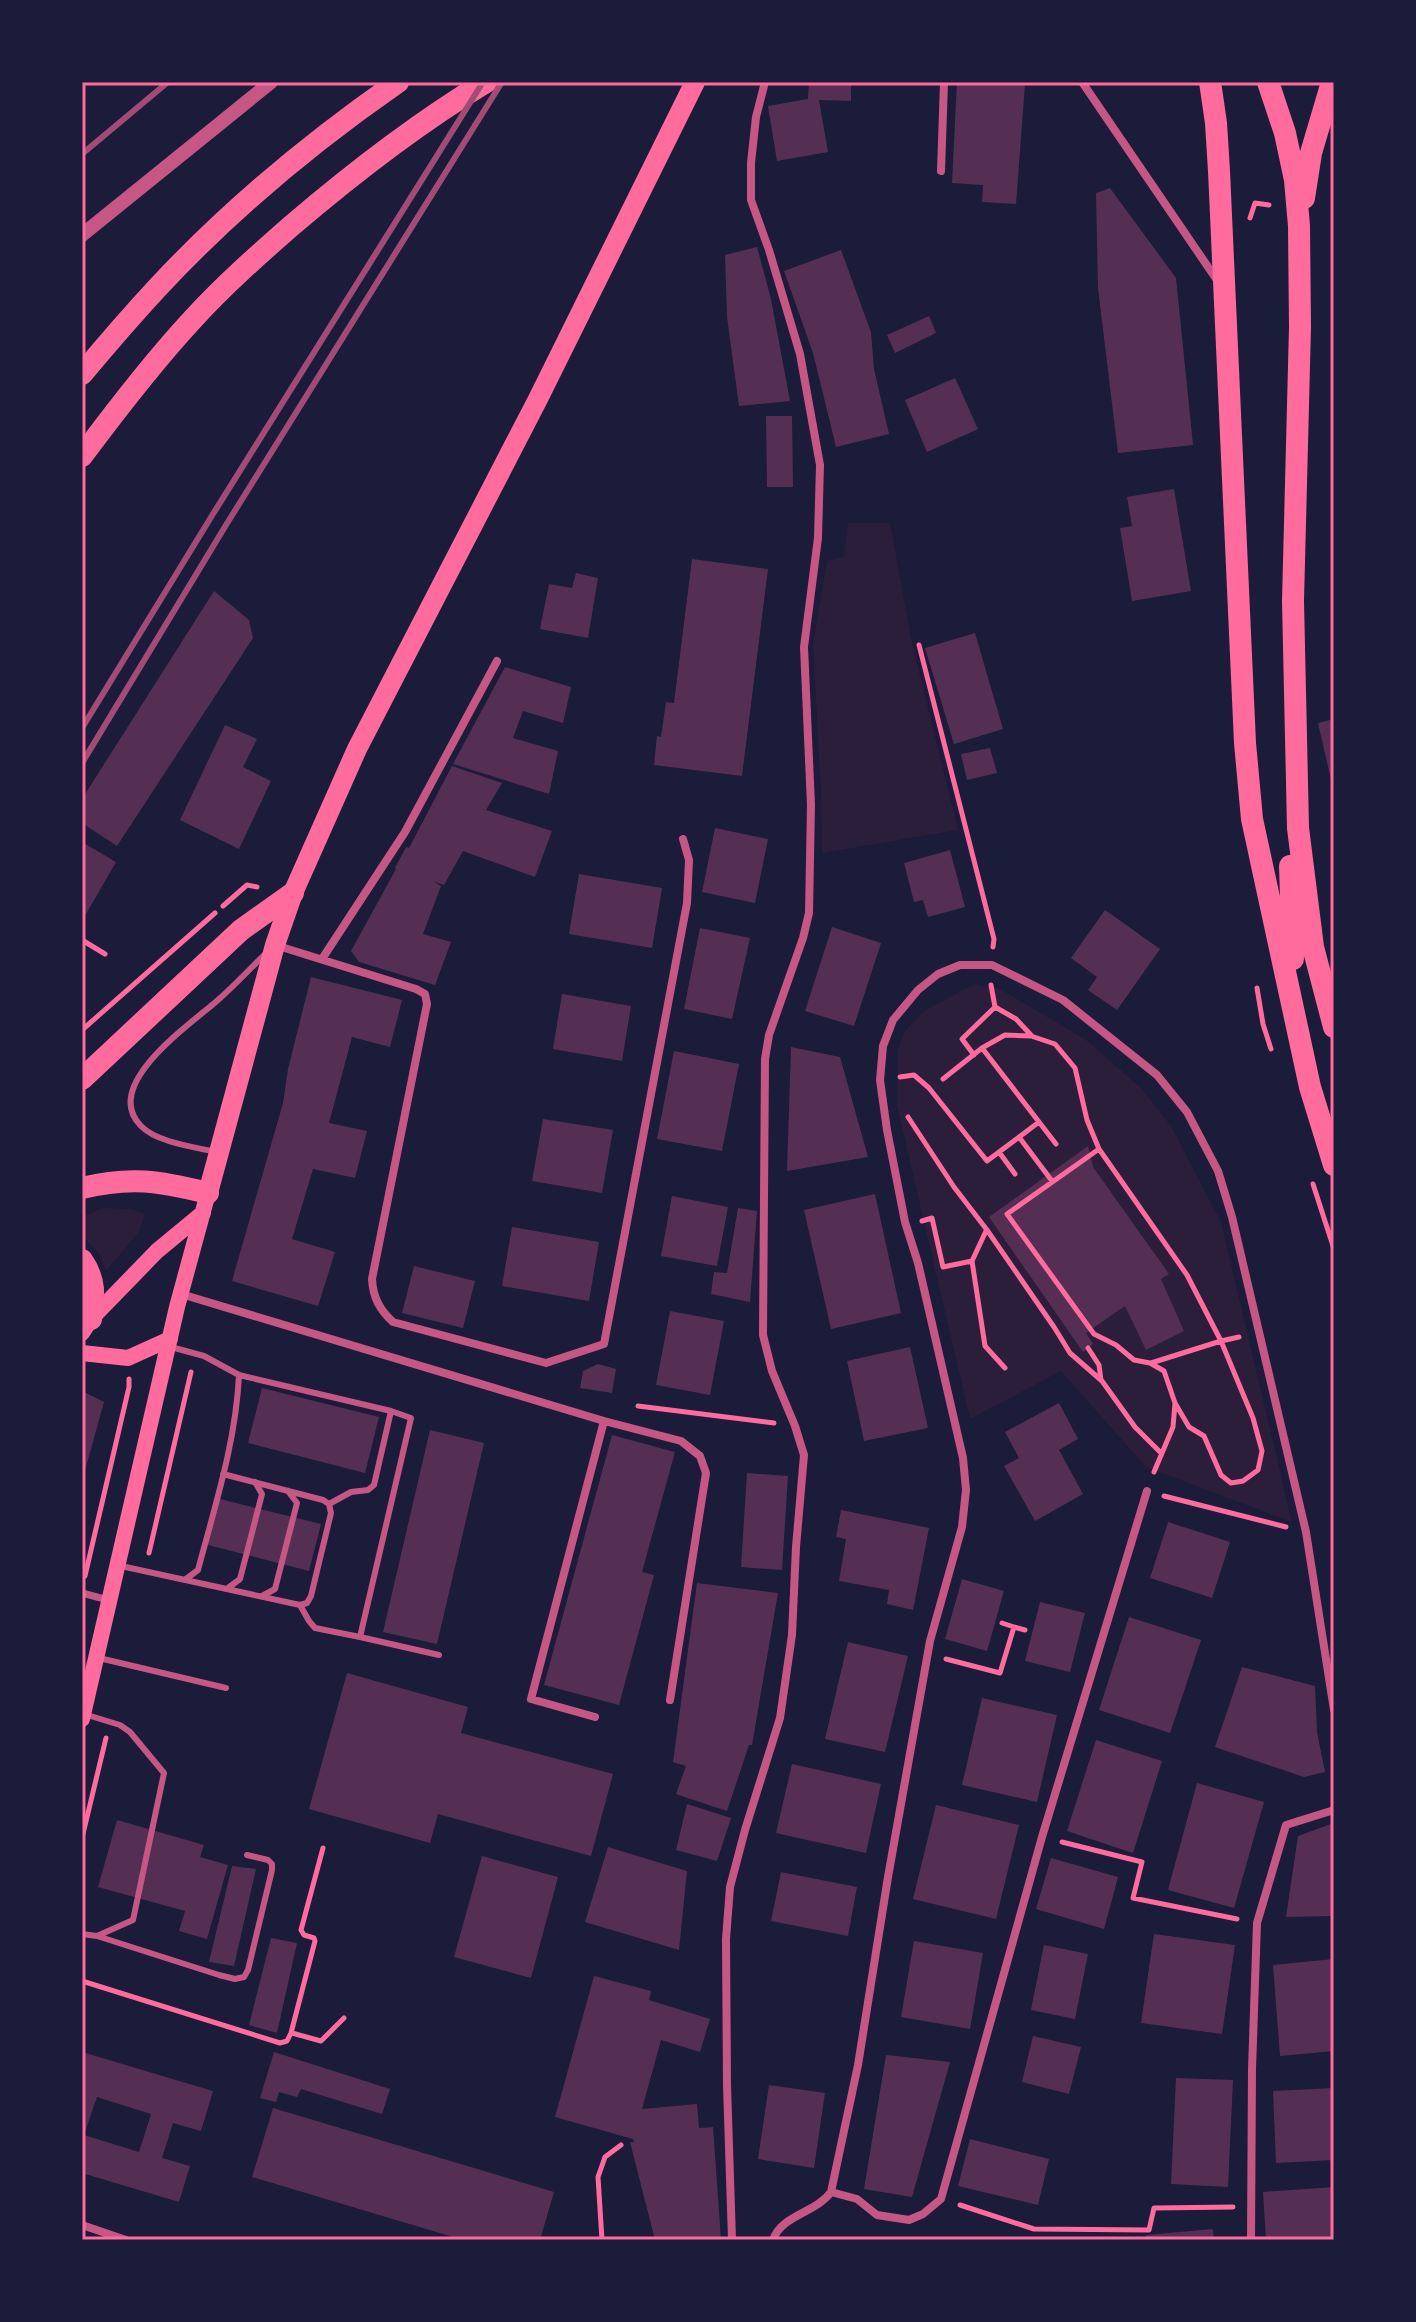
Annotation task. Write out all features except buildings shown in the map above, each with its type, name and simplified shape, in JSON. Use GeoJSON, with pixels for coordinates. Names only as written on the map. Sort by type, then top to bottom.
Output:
{"type":"FeatureCollection","features":[{"type":"Feature","properties":{"kind":"highway"},"geometry":{"type":"LineString","coordinates":[[82,374],[160,285],[227,219],[329,133],[398,82]]}},
{"type":"Feature","properties":{"kind":"highway"},"geometry":{"type":"LineString","coordinates":[[82,456],[121,402],[193,318],[260,253],[382,151],[486,82]]}},
{"type":"Feature","properties":{"kind":"highway"},"geometry":{"type":"LineString","coordinates":[[1210,82],[1219,171],[1245,743],[1252,819],[1310,1087],[1334,1165]]}},
{"type":"Feature","properties":{"kind":"highway"},"geometry":{"type":"LineString","coordinates":[[1270,82],[1281,134],[1291,238],[1285,616],[1287,797],[1296,1016]]}},
{"type":"Feature","properties":{"kind":"highway"},"geometry":{"type":"LineString","coordinates":[[1270,82],[1295,180],[1299,226],[1300,327],[1293,601],[1298,828],[1313,947],[1334,1027]]}},
{"type":"Feature","properties":{"kind":"highway"},"geometry":{"type":"LineString","coordinates":[[1299,226],[1311,153],[1332,82]]}},
{"type":"Feature","properties":{"kind":"highway"},"geometry":{"type":"LineString","coordinates":[[82,1079],[241,930],[293,893]]}},
{"type":"Feature","properties":{"kind":"highway"},"geometry":{"type":"LineString","coordinates":[[82,1188],[111,1181],[141,1180],[206,1203]]}},
{"type":"Feature","properties":{"kind":"highway"},"geometry":{"type":"LineString","coordinates":[[82,1260],[95,1287],[86,1326]]}},
{"type":"Feature","properties":{"kind":"main road"},"geometry":{"type":"LineString","coordinates":[[83,1716],[181,1294],[275,945],[293,893],[357,749],[538,399],[695,82]]}},
{"type":"Feature","properties":{"kind":"main road"},"geometry":{"type":"LineString","coordinates":[[86,1326],[206,1203]]}},
{"type":"Feature","properties":{"kind":"main road"},"geometry":{"type":"LineString","coordinates":[[82,1353],[128,1358],[169,1342]]}},
{"type":"Feature","properties":{"kind":"street"},"geometry":{"type":"LineString","coordinates":[[82,235],[271,82]]}},
{"type":"Feature","properties":{"kind":"street"},"geometry":{"type":"LineString","coordinates":[[732,2240],[727,2085],[727,1926],[730,1887],[780,1718],[792,1635],[804,1455],[772,1371],[763,1335],[765,1059],[769,1035],[809,913],[811,805],[804,647],[818,538],[820,465],[800,354],[751,200],[756,117],[765,82]]}},
{"type":"Feature","properties":{"kind":"street"},"geometry":{"type":"LineString","coordinates":[[941,171],[944,82]]}},
{"type":"Feature","properties":{"kind":"street"},"geometry":{"type":"LineString","coordinates":[[1082,82],[1224,290],[1229,449]]}},
{"type":"Feature","properties":{"kind":"street"},"geometry":{"type":"LineString","coordinates":[[322,959],[405,832],[497,661]]}},
{"type":"Feature","properties":{"kind":"street"},"geometry":{"type":"LineString","coordinates":[[275,945],[425,994],[427,1004],[372,1279],[373,1291],[383,1313],[393,1322],[546,1363],[604,1344],[687,903],[689,860],[683,839]]}},
{"type":"Feature","properties":{"kind":"street"},"geometry":{"type":"LineString","coordinates":[[773,2240],[781,2227],[820,2205],[831,2192],[858,2065],[930,1641],[962,1527],[966,1490],[960,1443],[918,1263],[905,1222],[880,1080],[883,1046],[893,1020],[918,990],[938,974],[960,965],[992,965],[1063,1000],[1157,1075],[1187,1112],[1218,1171],[1232,1217],[1306,1532],[1334,1710]]}},
{"type":"Feature","properties":{"kind":"street"},"geometry":{"type":"LineString","coordinates":[[181,1294],[604,1421],[681,1441],[700,1456],[706,1473],[670,1700]]}},
{"type":"Feature","properties":{"kind":"street"},"geometry":{"type":"LineString","coordinates":[[595,1717],[531,1699],[604,1421]]}},
{"type":"Feature","properties":{"kind":"street"},"geometry":{"type":"LineString","coordinates":[[831,2192],[857,2199],[877,2215],[909,2220],[923,2214],[941,2199],[1042,1837],[1147,1491]]}},
{"type":"Feature","properties":{"kind":"street"},"geometry":{"type":"LineString","coordinates":[[82,1591],[108,1600]]}},
{"type":"Feature","properties":{"kind":"street"},"geometry":{"type":"LineString","coordinates":[[1251,2240],[1257,1923],[1286,1825],[1334,1810]]}},
{"type":"Feature","properties":{"kind":"street"},"geometry":{"type":"LineString","coordinates":[[82,2225],[126,2240]]}},
{"type":"Feature","properties":{"kind":"lane"},"geometry":{"type":"LineString","coordinates":[[219,1153],[153,1135],[135,1119],[131,1091],[147,1062],[275,945]]}},
{"type":"Feature","properties":{"kind":"lane"},"geometry":{"type":"LineString","coordinates":[[169,1342],[239,1375],[411,1418],[360,1637]]}},
{"type":"Feature","properties":{"kind":"lane"},"geometry":{"type":"LineString","coordinates":[[186,1579],[198,1570],[223,1474],[237,1405],[239,1375]]}},
{"type":"Feature","properties":{"kind":"lane"},"geometry":{"type":"LineString","coordinates":[[329,1504],[351,1492],[368,1490],[374,1485],[391,1411]]}},
{"type":"Feature","properties":{"kind":"lane"},"geometry":{"type":"LineString","coordinates":[[116,1565],[300,1605],[307,1603],[331,1513],[329,1504],[223,1474]]}},
{"type":"Feature","properties":{"kind":"lane"},"geometry":{"type":"LineString","coordinates":[[228,1588],[240,1579],[262,1494],[255,1482]]}},
{"type":"Feature","properties":{"kind":"lane"},"geometry":{"type":"LineString","coordinates":[[262,1596],[275,1589],[297,1503],[288,1491]]}},
{"type":"Feature","properties":{"kind":"lane"},"geometry":{"type":"LineString","coordinates":[[300,1605],[315,1628],[439,1655]]}},
{"type":"Feature","properties":{"kind":"lane"},"geometry":{"type":"LineString","coordinates":[[96,1657],[226,1688]]}},
{"type":"Feature","properties":{"kind":"lane"},"geometry":{"type":"LineString","coordinates":[[83,1716],[120,1725],[130,1732],[164,1773],[133,1920],[97,1936]]}},
{"type":"Feature","properties":{"kind":"lane"},"geometry":{"type":"LineString","coordinates":[[82,1934],[219,1975],[235,1979],[244,1977],[272,1870],[268,1860],[247,1855]]}},
{"type":"Feature","properties":{"kind":"path"},"geometry":{"type":"LineString","coordinates":[[1245,232],[1255,203],[1270,205]]}},
{"type":"Feature","properties":{"kind":"path"},"geometry":{"type":"LineString","coordinates":[[919,645],[994,939]]}},
{"type":"Feature","properties":{"kind":"path"},"geometry":{"type":"LineString","coordinates":[[82,940],[105,954]]}},
{"type":"Feature","properties":{"kind":"path"},"geometry":{"type":"LineString","coordinates":[[992,965],[990,989],[995,1007],[1016,1019],[1031,1036]]}},
{"type":"Feature","properties":{"kind":"path"},"geometry":{"type":"LineString","coordinates":[[974,1055],[962,1039],[995,1007]]}},
{"type":"Feature","properties":{"kind":"path"},"geometry":{"type":"LineString","coordinates":[[943,1079],[982,1048],[1005,1035],[1031,1036],[1055,1044],[1075,1068],[1087,1120],[1099,1149],[1187,1275],[1221,1341],[1253,1418],[1262,1451],[1258,1470],[1243,1481],[1231,1483],[1221,1475],[1204,1436],[1189,1427],[1175,1403],[1164,1371],[1150,1363],[1134,1360],[1116,1345],[1094,1334],[1007,1214],[1099,1149]]}},
{"type":"Feature","properties":{"kind":"path"},"geometry":{"type":"LineString","coordinates":[[982,1048],[1056,1144]]}},
{"type":"Feature","properties":{"kind":"path"},"geometry":{"type":"LineString","coordinates":[[900,1088],[900,1077],[914,1075],[929,1088],[987,1161],[1039,1122]]}},
{"type":"Feature","properties":{"kind":"path"},"geometry":{"type":"LineString","coordinates":[[906,1111],[954,1187],[987,1230],[1070,1353],[1102,1381],[1135,1427],[1161,1453]]}},
{"type":"Feature","properties":{"kind":"path"},"geometry":{"type":"LineString","coordinates":[[1019,1137],[1052,1181]]}},
{"type":"Feature","properties":{"kind":"path"},"geometry":{"type":"LineString","coordinates":[[999,1152],[1015,1174]]}},
{"type":"Feature","properties":{"kind":"path"},"geometry":{"type":"LineString","coordinates":[[905,1222],[932,1218],[943,1267],[972,1261]]}},
{"type":"Feature","properties":{"kind":"path"},"geometry":{"type":"LineString","coordinates":[[987,1230],[972,1261],[985,1346],[1005,1368]]}},
{"type":"Feature","properties":{"kind":"path"},"geometry":{"type":"LineString","coordinates":[[1150,1363],[1258,1331]]}},
{"type":"Feature","properties":{"kind":"path"},"geometry":{"type":"LineString","coordinates":[[1088,1348],[1099,1365],[1102,1381]]}},
{"type":"Feature","properties":{"kind":"path"},"geometry":{"type":"LineString","coordinates":[[82,1591],[129,1387],[128,1358]]}},
{"type":"Feature","properties":{"kind":"path"},"geometry":{"type":"LineString","coordinates":[[1175,1403],[1173,1427],[1147,1491],[1306,1532]]}},
{"type":"Feature","properties":{"kind":"path"},"geometry":{"type":"LineString","coordinates":[[633,1405],[795,1426]]}},
{"type":"Feature","properties":{"kind":"path"},"geometry":{"type":"LineString","coordinates":[[1002,1623],[1025,1630]]}},
{"type":"Feature","properties":{"kind":"path"},"geometry":{"type":"LineString","coordinates":[[930,1641],[939,1643],[936,1657],[1000,1673],[1014,1627]]}},
{"type":"Feature","properties":{"kind":"path"},"geometry":{"type":"LineString","coordinates":[[1042,1837],[1142,1862],[1133,1898],[1257,1923]]}},
{"type":"Feature","properties":{"kind":"path"},"geometry":{"type":"LineString","coordinates":[[82,1981],[280,2043],[287,2041],[315,1941],[301,1930],[323,1848]]}},
{"type":"Feature","properties":{"kind":"path"},"geometry":{"type":"LineString","coordinates":[[291,2033],[321,2041],[344,2018]]}},
{"type":"Feature","properties":{"kind":"path"},"geometry":{"type":"LineString","coordinates":[[602,2240],[598,2177],[605,2157],[621,2145]]}},
{"type":"Feature","properties":{"kind":"path"},"geometry":{"type":"LineString","coordinates":[[941,2199],[1034,2229],[1149,2230],[1154,2208],[1250,2207]]}},
{"type":"Feature","properties":{"kind":"path"},"geometry":{"type":"LineString","coordinates":[[1034,2229],[1034,2240]]}},
{"type":"Feature","properties":{"kind":"shaded area"},"geometry":{"type":"Polygon","coordinates":[[[848,523],[890,523],[912,643],[958,830],[822,853],[813,644],[827,561],[844,557],[848,523]]]}},
{"type":"Feature","properties":{"kind":"shaded area"},"geometry":{"type":"Polygon","coordinates":[[[974,984],[1000,989],[1085,1039],[1141,1088],[1171,1126],[1221,1222],[1292,1522],[1146,1467],[1061,1371],[970,1419],[897,1106],[898,1049],[905,1031],[924,1011],[974,984]]]}},
{"type":"Feature","properties":{"kind":"shaded area"},"geometry":{"type":"Polygon","coordinates":[[[102,1208],[131,1209],[145,1214],[139,1232],[106,1271],[99,1253],[82,1236],[82,1217],[102,1208]]]}},
{"type":"Feature","properties":{"kind":"railway"},"geometry":{"type":"LineString","coordinates":[[82,154],[168,82]]}},
{"type":"Feature","properties":{"kind":"railway"},"geometry":{"type":"LineString","coordinates":[[82,728],[483,82]]}},
{"type":"Feature","properties":{"kind":"railway"},"geometry":{"type":"LineString","coordinates":[[82,763],[502,82]]}}]}
